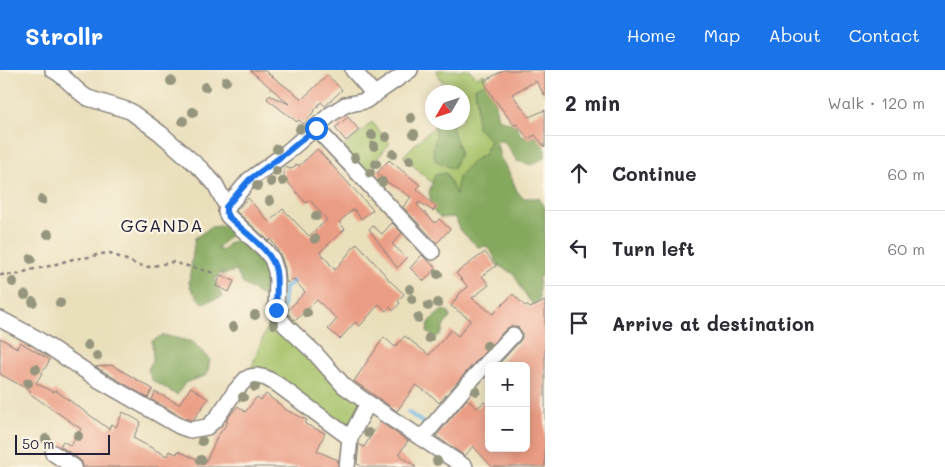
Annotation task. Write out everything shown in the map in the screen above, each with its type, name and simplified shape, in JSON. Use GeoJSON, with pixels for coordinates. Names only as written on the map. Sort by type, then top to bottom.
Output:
{"type":"FeatureCollection","features":[{"type":"Feature","properties":{"kind":"street"},"geometry":{"type":"LineString","coordinates":[[53,70],[63,76],[84,96],[130,111],[194,162],[215,184],[226,207],[228,216],[265,250],[272,259],[276,270],[276,310],[286,326],[318,356],[339,382],[465,467]]}},
{"type":"Feature","properties":{"kind":"street"},"geometry":{"type":"LineString","coordinates":[[353,70],[374,95]]}},
{"type":"Feature","properties":{"kind":"street"},"geometry":{"type":"LineString","coordinates":[[226,207],[249,180],[286,153],[340,107],[350,103],[366,101],[410,70]]}},
{"type":"Feature","properties":{"kind":"street"},"geometry":{"type":"LineString","coordinates":[[316,128],[432,252]]}},
{"type":"Feature","properties":{"kind":"street"},"geometry":{"type":"LineString","coordinates":[[0,319],[36,338],[99,380],[179,426],[190,430],[207,427],[211,424],[246,379],[257,376],[277,384],[350,438]]}},
{"type":"Feature","properties":{"kind":"street"},"geometry":{"type":"LineString","coordinates":[[422,438],[473,378],[513,335]]}},
{"type":"Feature","properties":{"kind":"street"},"geometry":{"type":"LineString","coordinates":[[347,467],[350,438],[368,403]]}},
{"type":"Feature","properties":{"kind":"street"},"geometry":{"type":"LineString","coordinates":[[53,453],[74,467]]}},
{"type":"Feature","properties":{"kind":"path"},"geometry":{"type":"LineString","coordinates":[[0,275],[20,274],[73,259],[110,253],[138,266],[149,267],[172,262],[214,273]]}},
{"type":"Feature","properties":{"kind":"green space"},"geometry":{"type":"Polygon","coordinates":[[[436,70],[470,70],[476,77],[484,74],[489,83],[475,88],[477,103],[490,140],[484,155],[474,160],[456,195],[435,175],[432,183],[403,156],[430,130],[435,130],[436,135],[433,149],[435,160],[453,168],[460,153],[453,130],[470,130],[470,85],[450,85],[443,83],[436,70]]]}},
{"type":"Feature","properties":{"kind":"green space"},"geometry":{"type":"Polygon","coordinates":[[[493,81],[498,119],[516,125],[521,136],[545,138],[545,157],[532,165],[517,161],[504,141],[496,141],[500,157],[517,191],[523,198],[539,198],[545,207],[545,276],[539,276],[539,300],[533,305],[514,274],[499,266],[486,246],[478,247],[459,229],[454,217],[441,218],[433,211],[429,192],[435,175],[446,173],[456,194],[458,177],[474,160],[484,155],[490,140],[477,128],[475,87],[493,81]]]}},
{"type":"Feature","properties":{"kind":"green space"},"geometry":{"type":"Polygon","coordinates":[[[372,122],[390,143],[365,174],[341,149],[372,122]]]}},
{"type":"Feature","properties":{"kind":"green space"},"geometry":{"type":"Polygon","coordinates":[[[435,130],[453,130],[460,153],[453,169],[435,160],[433,149],[435,130]]]}},
{"type":"Feature","properties":{"kind":"green space"},"geometry":{"type":"Polygon","coordinates":[[[229,225],[233,232],[217,249],[222,251],[228,244],[238,239],[265,256],[274,292],[268,295],[261,295],[243,284],[236,271],[221,275],[222,271],[215,280],[222,297],[202,303],[191,289],[189,282],[195,238],[211,227],[229,225]]]}},
{"type":"Feature","properties":{"kind":"green space"},"geometry":{"type":"Polygon","coordinates":[[[275,306],[364,400],[350,423],[342,424],[250,371],[275,306]]]}},
{"type":"Feature","properties":{"kind":"green space"},"geometry":{"type":"Polygon","coordinates":[[[443,310],[449,312],[450,317],[443,327],[442,333],[435,338],[427,332],[427,328],[432,319],[443,310]]]}},
{"type":"Feature","properties":{"kind":"green space"},"geometry":{"type":"Polygon","coordinates":[[[163,335],[193,342],[210,360],[207,375],[185,383],[177,395],[152,380],[148,369],[153,360],[152,341],[163,335]]]}},
{"type":"Feature","properties":{"kind":"building"},"geometry":{"type":"Polygon","coordinates":[[[250,70],[264,70],[302,99],[328,75],[342,90],[325,106],[321,102],[304,124],[299,120],[297,122],[267,99],[269,95],[289,104],[250,70]]]}},
{"type":"Feature","properties":{"kind":"building"},"geometry":{"type":"Polygon","coordinates":[[[504,70],[545,70],[545,96],[536,81],[512,94],[529,117],[545,110],[545,147],[535,135],[528,139],[517,124],[514,125],[492,96],[484,81],[504,70]]]}},
{"type":"Feature","properties":{"kind":"building"},"geometry":{"type":"Polygon","coordinates":[[[348,117],[359,130],[346,141],[335,128],[348,117]]]}},
{"type":"Feature","properties":{"kind":"building"},"geometry":{"type":"Polygon","coordinates":[[[317,149],[373,210],[361,219],[354,209],[339,222],[345,229],[320,252],[335,270],[357,243],[387,278],[404,294],[398,301],[400,303],[393,311],[390,307],[386,311],[379,304],[360,326],[355,322],[340,339],[328,329],[337,319],[317,300],[296,320],[293,320],[288,314],[287,311],[305,292],[293,279],[287,283],[281,256],[271,239],[269,241],[236,211],[248,198],[269,222],[283,209],[309,236],[327,220],[310,200],[306,203],[284,178],[284,167],[292,169],[297,164],[299,166],[317,149]]]}},
{"type":"Feature","properties":{"kind":"building"},"geometry":{"type":"Polygon","coordinates":[[[389,160],[420,185],[417,189],[436,207],[433,211],[419,202],[417,205],[435,223],[439,219],[450,229],[437,243],[403,207],[411,197],[387,182],[377,173],[389,160]]]}},
{"type":"Feature","properties":{"kind":"building"},"geometry":{"type":"Polygon","coordinates":[[[392,223],[402,233],[392,244],[407,258],[397,268],[369,229],[373,226],[382,234],[392,223]]]}},
{"type":"Feature","properties":{"kind":"building"},"geometry":{"type":"Polygon","coordinates":[[[485,252],[496,266],[482,276],[489,285],[472,298],[493,314],[513,294],[525,306],[527,305],[530,308],[545,301],[545,467],[492,467],[473,446],[465,456],[436,436],[467,399],[477,408],[485,403],[485,452],[530,452],[530,362],[501,362],[522,338],[522,332],[516,326],[506,329],[439,403],[416,385],[397,411],[354,381],[384,337],[395,347],[405,336],[429,355],[451,330],[458,336],[471,320],[451,306],[461,292],[468,287],[456,273],[485,252]]]}},
{"type":"Feature","properties":{"kind":"building"},"geometry":{"type":"Polygon","coordinates":[[[422,255],[436,268],[424,281],[410,268],[422,255]]]}},
{"type":"Feature","properties":{"kind":"building"},"geometry":{"type":"Polygon","coordinates":[[[221,275],[234,281],[229,292],[216,286],[221,275]]]}},
{"type":"Feature","properties":{"kind":"building"},"geometry":{"type":"Polygon","coordinates":[[[0,338],[17,348],[20,342],[50,360],[36,383],[53,392],[55,390],[109,429],[111,424],[116,427],[123,412],[141,422],[133,438],[167,456],[169,451],[177,454],[178,451],[205,463],[215,440],[228,422],[226,421],[238,406],[245,412],[257,397],[261,400],[266,394],[288,411],[307,420],[305,424],[325,433],[317,451],[338,460],[338,467],[83,467],[79,459],[60,446],[63,441],[71,446],[81,429],[29,393],[31,391],[0,374],[0,338]]]}},
{"type":"Feature","properties":{"kind":"building"},"geometry":{"type":"Polygon","coordinates":[[[112,365],[153,389],[148,398],[96,367],[112,365]]]}},
{"type":"Feature","properties":{"kind":"building"},"geometry":{"type":"Polygon","coordinates":[[[191,387],[208,399],[193,420],[183,417],[152,400],[155,392],[179,404],[191,387]]]}},
{"type":"Feature","properties":{"kind":"building"},"geometry":{"type":"Polygon","coordinates":[[[380,422],[408,441],[399,454],[416,467],[363,467],[357,464],[359,444],[364,447],[380,422]]]}},
{"type":"Feature","properties":{"kind":"waterway"},"geometry":{"type":"LineString","coordinates":[[283,308],[285,288],[297,278]]}},
{"type":"Feature","properties":{"kind":"waterway"},"geometry":{"type":"LineString","coordinates":[[408,412],[426,425]]}},
{"type":"Feature","properties":{"kind":"district","name":"GGANDA"},"geometry":{"type":"Point","coordinates":[162,226]}},
{"type":"Feature","properties":{"kind":"route"},"geometry":{"type":"LineString","coordinates":[[276,310],[277,281],[272,259],[265,250],[228,216],[226,207],[249,180],[316,128]]}}]}
